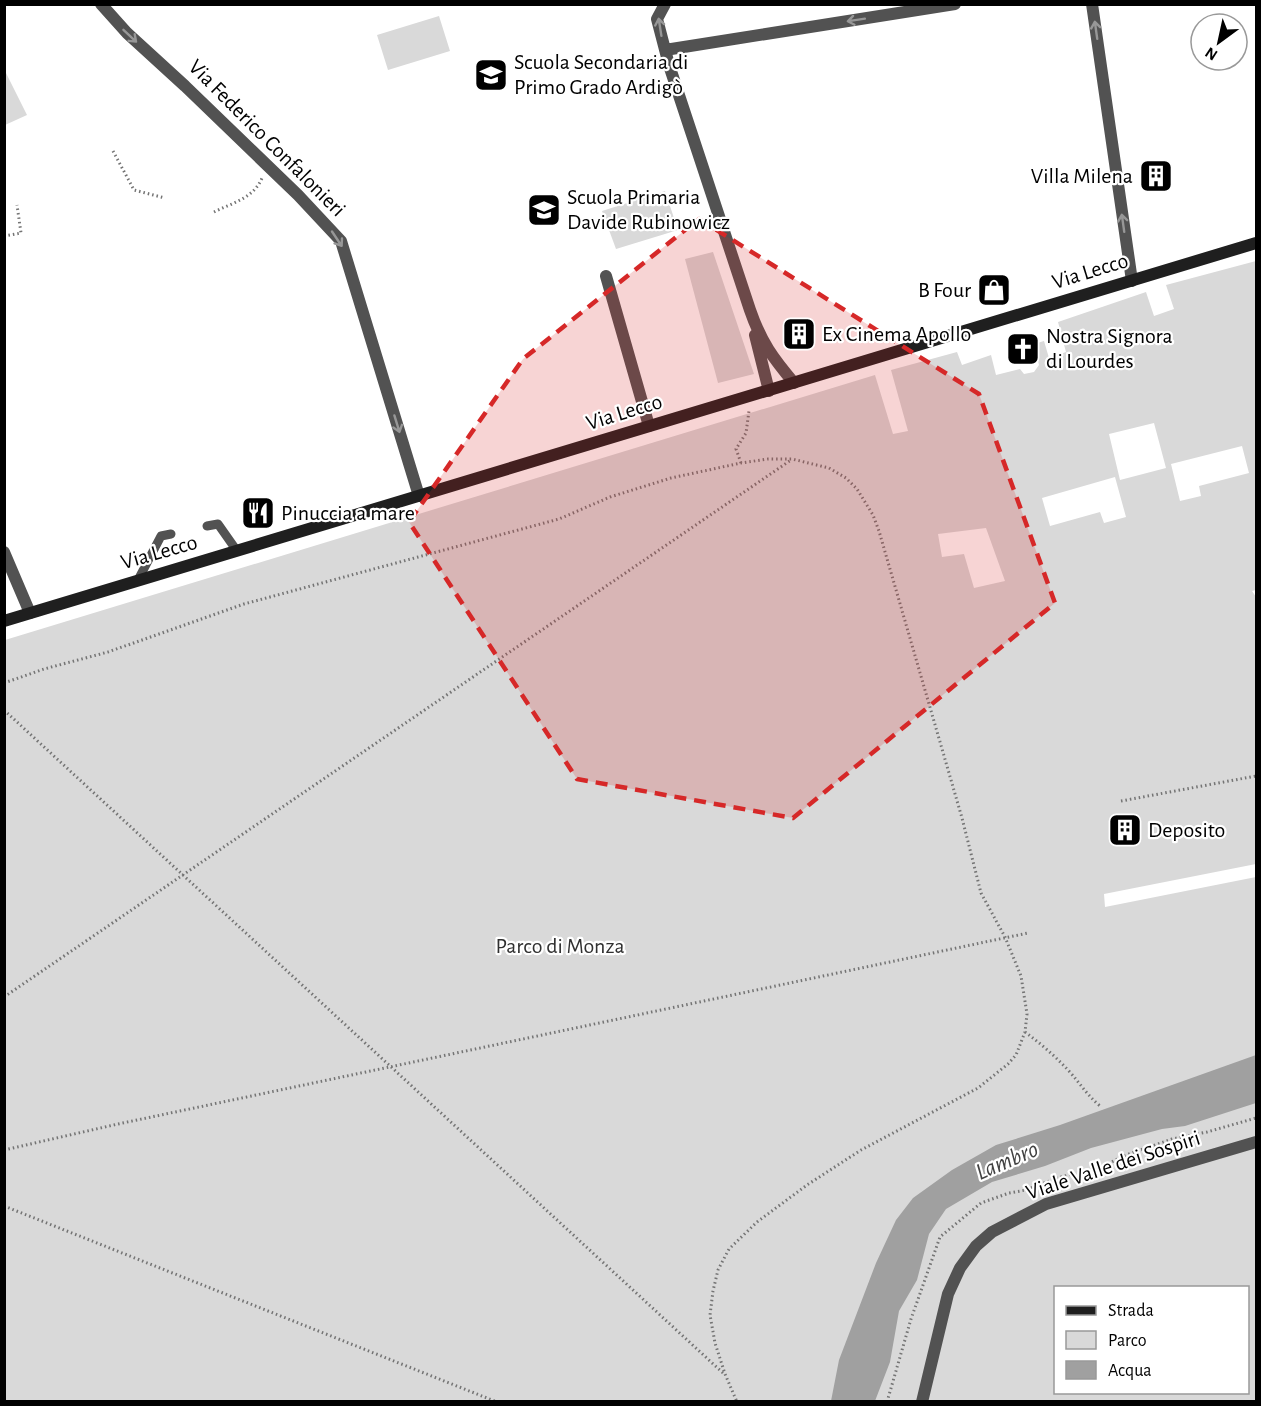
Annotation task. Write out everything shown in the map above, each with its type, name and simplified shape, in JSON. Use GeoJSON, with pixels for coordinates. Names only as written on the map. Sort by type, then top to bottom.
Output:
{"type":"FeatureCollection","features":[{"type":"Feature","properties":{"kind":"main road","name":"Via Lecco"},"geometry":{"type":"LineString","coordinates":[[4,621],[1257,243]]}},
{"type":"Feature","properties":{"kind":"street","name":"Via Federico Confalonieri"},"geometry":{"type":"LineString","coordinates":[[101,4],[127,33],[298,195],[341,241],[419,496]]}},
{"type":"Feature","properties":{"kind":"street"},"geometry":{"type":"LineString","coordinates":[[665,4],[657,19],[665,50],[750,310],[759,335],[770,354],[794,383]]}},
{"type":"Feature","properties":{"kind":"street"},"geometry":{"type":"LineString","coordinates":[[665,50],[956,4]]}},
{"type":"Feature","properties":{"kind":"street"},"geometry":{"type":"LineString","coordinates":[[1092,4],[1132,281]]}},
{"type":"Feature","properties":{"kind":"street"},"geometry":{"type":"LineString","coordinates":[[606,276],[649,426]]}},
{"type":"Feature","properties":{"kind":"street"},"geometry":{"type":"LineString","coordinates":[[750,310],[769,391]]}},
{"type":"Feature","properties":{"kind":"street"},"geometry":{"type":"LineString","coordinates":[[4,552],[30,613]]}},
{"type":"Feature","properties":{"kind":"street","name":"Viale Valle dei Sospiri"},"geometry":{"type":"LineString","coordinates":[[922,1401],[948,1294],[960,1268],[976,1246],[992,1232],[1046,1204],[1257,1142]]}},
{"type":"Feature","properties":{"kind":"lane"},"geometry":{"type":"LineString","coordinates":[[207,526],[218,524],[237,551]]}},
{"type":"Feature","properties":{"kind":"lane"},"geometry":{"type":"LineString","coordinates":[[138,580],[161,536],[171,534]]}},
{"type":"Feature","properties":{"kind":"path"},"geometry":{"type":"LineString","coordinates":[[113,151],[134,190],[165,198]]}},
{"type":"Feature","properties":{"kind":"path"},"geometry":{"type":"LineString","coordinates":[[214,212],[250,195],[259,186]]}},
{"type":"Feature","properties":{"kind":"path"},"geometry":{"type":"LineString","coordinates":[[4,236],[21,233],[17,206]]}},
{"type":"Feature","properties":{"kind":"path"},"geometry":{"type":"LineString","coordinates":[[741,463],[736,449],[746,433],[749,414],[744,398]]}},
{"type":"Feature","properties":{"kind":"path"},"geometry":{"type":"LineString","coordinates":[[4,683],[44,669],[108,652],[244,604],[559,519],[610,497],[671,478],[768,459],[792,459],[829,468],[846,478],[857,489],[873,515],[962,818],[981,893],[1005,937],[1021,976],[1027,1014],[1016,1055],[978,1088],[861,1150],[825,1173],[757,1222],[729,1249],[718,1270],[710,1316],[724,1374],[737,1401]]}},
{"type":"Feature","properties":{"kind":"path"},"geometry":{"type":"LineString","coordinates":[[4,997],[792,459]]}},
{"type":"Feature","properties":{"kind":"path"},"geometry":{"type":"LineString","coordinates":[[5,711],[724,1374]]}},
{"type":"Feature","properties":{"kind":"path"},"geometry":{"type":"LineString","coordinates":[[1121,801],[1257,776]]}},
{"type":"Feature","properties":{"kind":"path"},"geometry":{"type":"LineString","coordinates":[[4,1150],[391,1066],[1028,933]]}},
{"type":"Feature","properties":{"kind":"path"},"geometry":{"type":"LineString","coordinates":[[1024,1032],[1055,1057],[1086,1094],[1100,1106]]}},
{"type":"Feature","properties":{"kind":"path"},"geometry":{"type":"LineString","coordinates":[[4,1206],[497,1401]]}},
{"type":"Feature","properties":{"kind":"highlighted area"},"geometry":{"type":"Polygon","coordinates":[[[699,219],[979,394],[1055,603],[793,818],[577,779],[409,522],[523,359],[699,219]]]}},
{"type":"Feature","properties":{"kind":"green space"},"geometry":{"type":"Polygon","coordinates":[[[439,16],[450,51],[388,70],[377,35],[439,16]]]}},
{"type":"Feature","properties":{"kind":"green space"},"geometry":{"type":"Polygon","coordinates":[[[5,71],[27,115],[4,125],[5,71]]]}},
{"type":"Feature","properties":{"kind":"green space"},"geometry":{"type":"Polygon","coordinates":[[[665,191],[678,230],[616,249],[602,211],[665,191]]]}},
{"type":"Feature","properties":{"kind":"green space"},"geometry":{"type":"Polygon","coordinates":[[[713,252],[754,374],[718,383],[685,259],[713,252]]]}},
{"type":"Feature","properties":{"kind":"green space","name":"Parco di Monza"},"geometry":{"type":"Polygon","coordinates":[[[1256,261],[1256,590],[1252,591],[1256,597],[1256,864],[1104,894],[1105,907],[1256,877],[1256,1401],[5,1402],[5,640],[875,375],[893,434],[908,431],[891,370],[957,352],[962,365],[991,355],[996,375],[1020,369],[1024,374],[1034,372],[1039,365],[1034,344],[1044,341],[1049,358],[1066,352],[1058,322],[1146,292],[1154,316],[1174,309],[1166,285],[1256,261]],[[1154,423],[1109,434],[1120,480],[1166,468],[1154,423]],[[1242,446],[1171,464],[1180,501],[1201,496],[1199,486],[1249,473],[1242,446]],[[1115,477],[1042,498],[1050,526],[1100,512],[1104,523],[1126,517],[1115,477]],[[986,528],[938,534],[942,557],[964,554],[974,588],[1005,581],[986,528]]]}},
{"type":"Feature","properties":{"kind":"water","name":"Lambro"},"geometry":{"type":"Polygon","coordinates":[[[1256,1055],[1256,1103],[1185,1126],[1162,1129],[1091,1148],[1045,1166],[992,1182],[946,1209],[929,1234],[917,1280],[899,1311],[890,1362],[875,1401],[831,1401],[839,1360],[876,1263],[896,1220],[913,1198],[952,1170],[996,1145],[1060,1125],[1256,1055]]]}},
{"type":"Feature","properties":{"kind":"place","name":"Scuola Secondaria di Primo Grado Ardigò"},"geometry":{"type":"Point","coordinates":[491,75]}},
{"type":"Feature","properties":{"kind":"place","name":"Villa Milena"},"geometry":{"type":"Point","coordinates":[1156,176]}},
{"type":"Feature","properties":{"kind":"place","name":"Scuola Primaria Davide Rubinowicz"},"geometry":{"type":"Point","coordinates":[544,210]}},
{"type":"Feature","properties":{"kind":"place","name":"B Four"},"geometry":{"type":"Point","coordinates":[994,290]}},
{"type":"Feature","properties":{"kind":"place","name":"Ex Cinema Apollo"},"geometry":{"type":"Point","coordinates":[799,334]}},
{"type":"Feature","properties":{"kind":"place","name":"Nostra Signora di Lourdes"},"geometry":{"type":"Point","coordinates":[1023,349]}},
{"type":"Feature","properties":{"kind":"place","name":"Pinuccia a mare"},"geometry":{"type":"Point","coordinates":[258,513]}},
{"type":"Feature","properties":{"kind":"place","name":"Deposito"},"geometry":{"type":"Point","coordinates":[1125,830]}}]}
